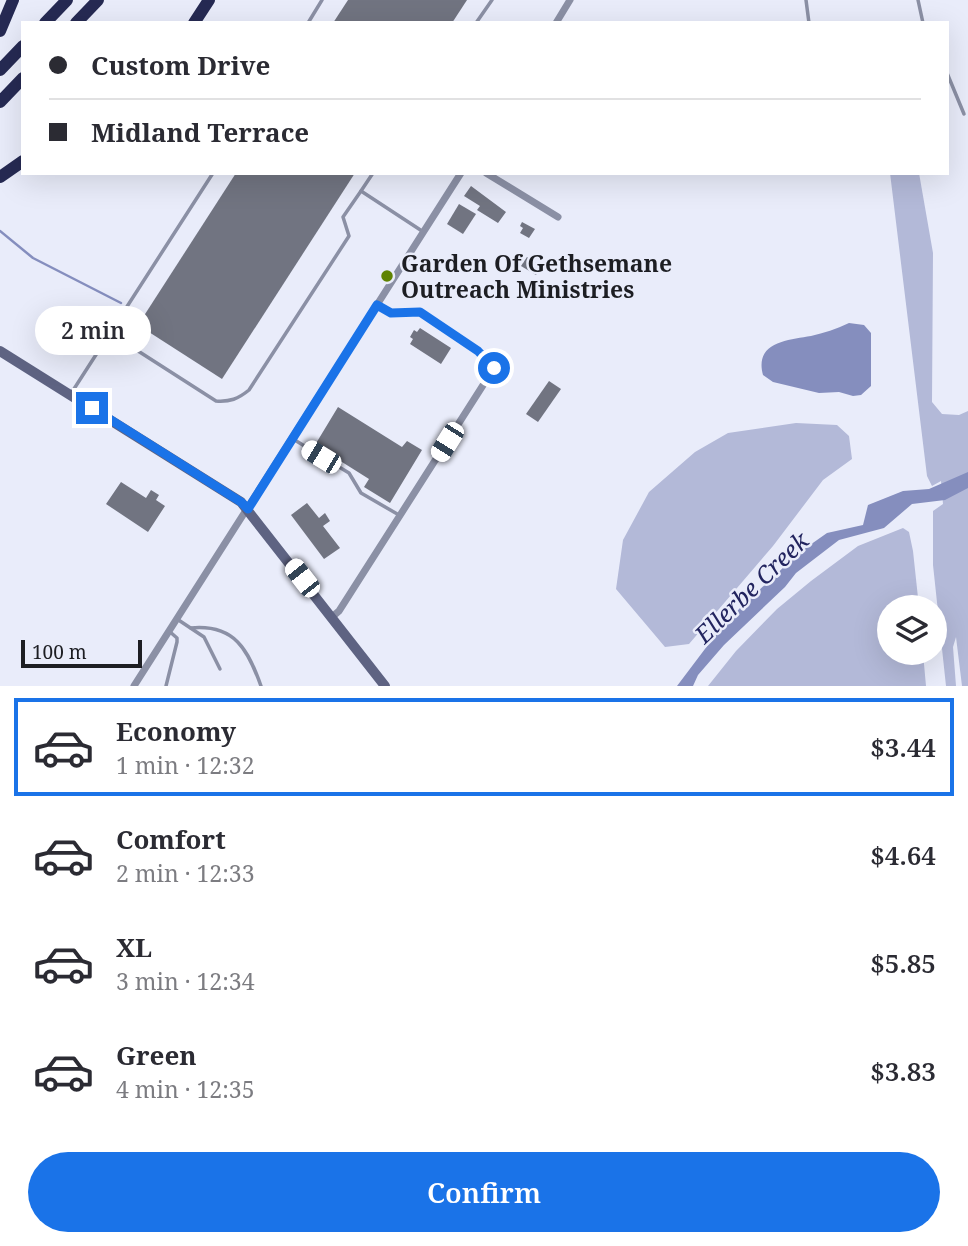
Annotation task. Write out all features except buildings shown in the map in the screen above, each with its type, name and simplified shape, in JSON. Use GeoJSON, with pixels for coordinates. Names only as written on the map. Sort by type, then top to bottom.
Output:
{"type":"FeatureCollection","features":[{"type":"Feature","properties":{"kind":"highway"},"geometry":{"type":"LineString","coordinates":[[0,31],[13,0]]}},
{"type":"Feature","properties":{"kind":"highway"},"geometry":{"type":"LineString","coordinates":[[47,21],[67,0]]}},
{"type":"Feature","properties":{"kind":"highway"},"geometry":{"type":"LineString","coordinates":[[78,21],[98,0]]}},
{"type":"Feature","properties":{"kind":"highway"},"geometry":{"type":"LineString","coordinates":[[195,21],[209,0]]}},
{"type":"Feature","properties":{"kind":"highway"},"geometry":{"type":"LineString","coordinates":[[0,70],[21,48]]}},
{"type":"Feature","properties":{"kind":"highway"},"geometry":{"type":"LineString","coordinates":[[0,102],[21,80]]}},
{"type":"Feature","properties":{"kind":"highway"},"geometry":{"type":"LineString","coordinates":[[0,177],[21,162]]}},
{"type":"Feature","properties":{"kind":"street"},"geometry":{"type":"LineString","coordinates":[[557,21],[570,0]]}},
{"type":"Feature","properties":{"kind":"street"},"geometry":{"type":"LineString","coordinates":[[134,686],[422,230],[460,175]]}},
{"type":"Feature","properties":{"kind":"street"},"geometry":{"type":"LineString","coordinates":[[489,175],[558,216]]}},
{"type":"Feature","properties":{"kind":"street"},"geometry":{"type":"LineString","coordinates":[[332,617],[339,611],[401,516],[494,368],[478,351],[420,312],[391,313],[377,305]]}},
{"type":"Feature","properties":{"kind":"street"},"geometry":{"type":"LineString","coordinates":[[0,351],[221,489],[248,509],[385,686]]}},
{"type":"Feature","properties":{"kind":"lane"},"geometry":{"type":"LineString","coordinates":[[309,21],[322,0]]}},
{"type":"Feature","properties":{"kind":"lane"},"geometry":{"type":"LineString","coordinates":[[477,21],[492,0]]}},
{"type":"Feature","properties":{"kind":"lane"},"geometry":{"type":"LineString","coordinates":[[806,0],[809,21]]}},
{"type":"Feature","properties":{"kind":"lane"},"geometry":{"type":"LineString","coordinates":[[918,0],[923,21]]}},
{"type":"Feature","properties":{"kind":"lane"},"geometry":{"type":"LineString","coordinates":[[949,79],[964,114]]}},
{"type":"Feature","properties":{"kind":"lane"},"geometry":{"type":"LineString","coordinates":[[71,395],[212,175]]}},
{"type":"Feature","properties":{"kind":"lane"},"geometry":{"type":"LineString","coordinates":[[110,333],[216,401],[228,402],[240,398],[249,390],[349,236],[343,217],[372,175]]}},
{"type":"Feature","properties":{"kind":"lane"},"geometry":{"type":"LineString","coordinates":[[361,191],[422,230]]}},
{"type":"Feature","properties":{"kind":"lane"},"geometry":{"type":"LineString","coordinates":[[292,439],[349,473],[361,493],[401,516]]}},
{"type":"Feature","properties":{"kind":"lane"},"geometry":{"type":"LineString","coordinates":[[177,619],[204,637],[220,669]]}},
{"type":"Feature","properties":{"kind":"lane"},"geometry":{"type":"LineString","coordinates":[[191,628],[218,629],[242,644],[261,686]]}},
{"type":"Feature","properties":{"kind":"lane"},"geometry":{"type":"LineString","coordinates":[[166,686],[177,642],[177,638],[169,631]]}},
{"type":"Feature","properties":{"kind":"shaded area"},"geometry":{"type":"Polygon","coordinates":[[[890,175],[919,175],[933,253],[932,402],[942,414],[959,415],[968,411],[968,686],[962,686],[956,637],[953,647],[956,686],[946,686],[944,665],[947,665],[947,595],[936,595],[933,565],[933,511],[943,504],[941,481],[932,486],[927,476],[890,175]]]}},
{"type":"Feature","properties":{"kind":"shaded area"},"geometry":{"type":"Polygon","coordinates":[[[849,323],[864,325],[871,333],[871,386],[861,395],[819,393],[773,382],[763,375],[763,356],[768,349],[783,341],[821,334],[849,323]]]}},
{"type":"Feature","properties":{"kind":"shaded area"},"geometry":{"type":"Polygon","coordinates":[[[796,423],[837,425],[849,436],[852,459],[823,480],[773,546],[689,644],[665,647],[616,589],[623,540],[649,492],[695,452],[728,433],[796,423]]]}},
{"type":"Feature","properties":{"kind":"shaded area"},"geometry":{"type":"Polygon","coordinates":[[[968,472],[968,488],[945,500],[912,504],[884,528],[839,540],[796,573],[785,587],[724,645],[698,675],[693,686],[677,686],[740,608],[800,552],[827,533],[863,525],[868,505],[903,491],[929,489],[968,472]]]}},
{"type":"Feature","properties":{"kind":"shaded area"},"geometry":{"type":"Polygon","coordinates":[[[903,528],[909,532],[918,595],[877,595],[877,665],[924,665],[926,686],[708,686],[736,651],[777,609],[858,546],[903,528]]]}},
{"type":"Feature","properties":{"kind":"waterway"},"geometry":{"type":"LineString","coordinates":[[0,231],[33,258],[121,303]]}},
{"type":"Feature","properties":{"kind":"waterway"},"geometry":{"type":"LineString","coordinates":[[132,310],[138,313]]}},
{"type":"Feature","properties":{"kind":"place","name":"Garden Of Gethsemane Outreach Ministries"},"geometry":{"type":"Point","coordinates":[387,276]}},
{"type":"Feature","properties":{"kind":"route"},"geometry":{"type":"LineString","coordinates":[[92,408],[248,509],[377,305],[391,313],[420,312],[478,351],[494,368]]}},
{"type":"Feature","properties":{"kind":"water label","name":"Ellerbe Creek"},"geometry":{"type":"Point","coordinates":[751,587]}}]}
